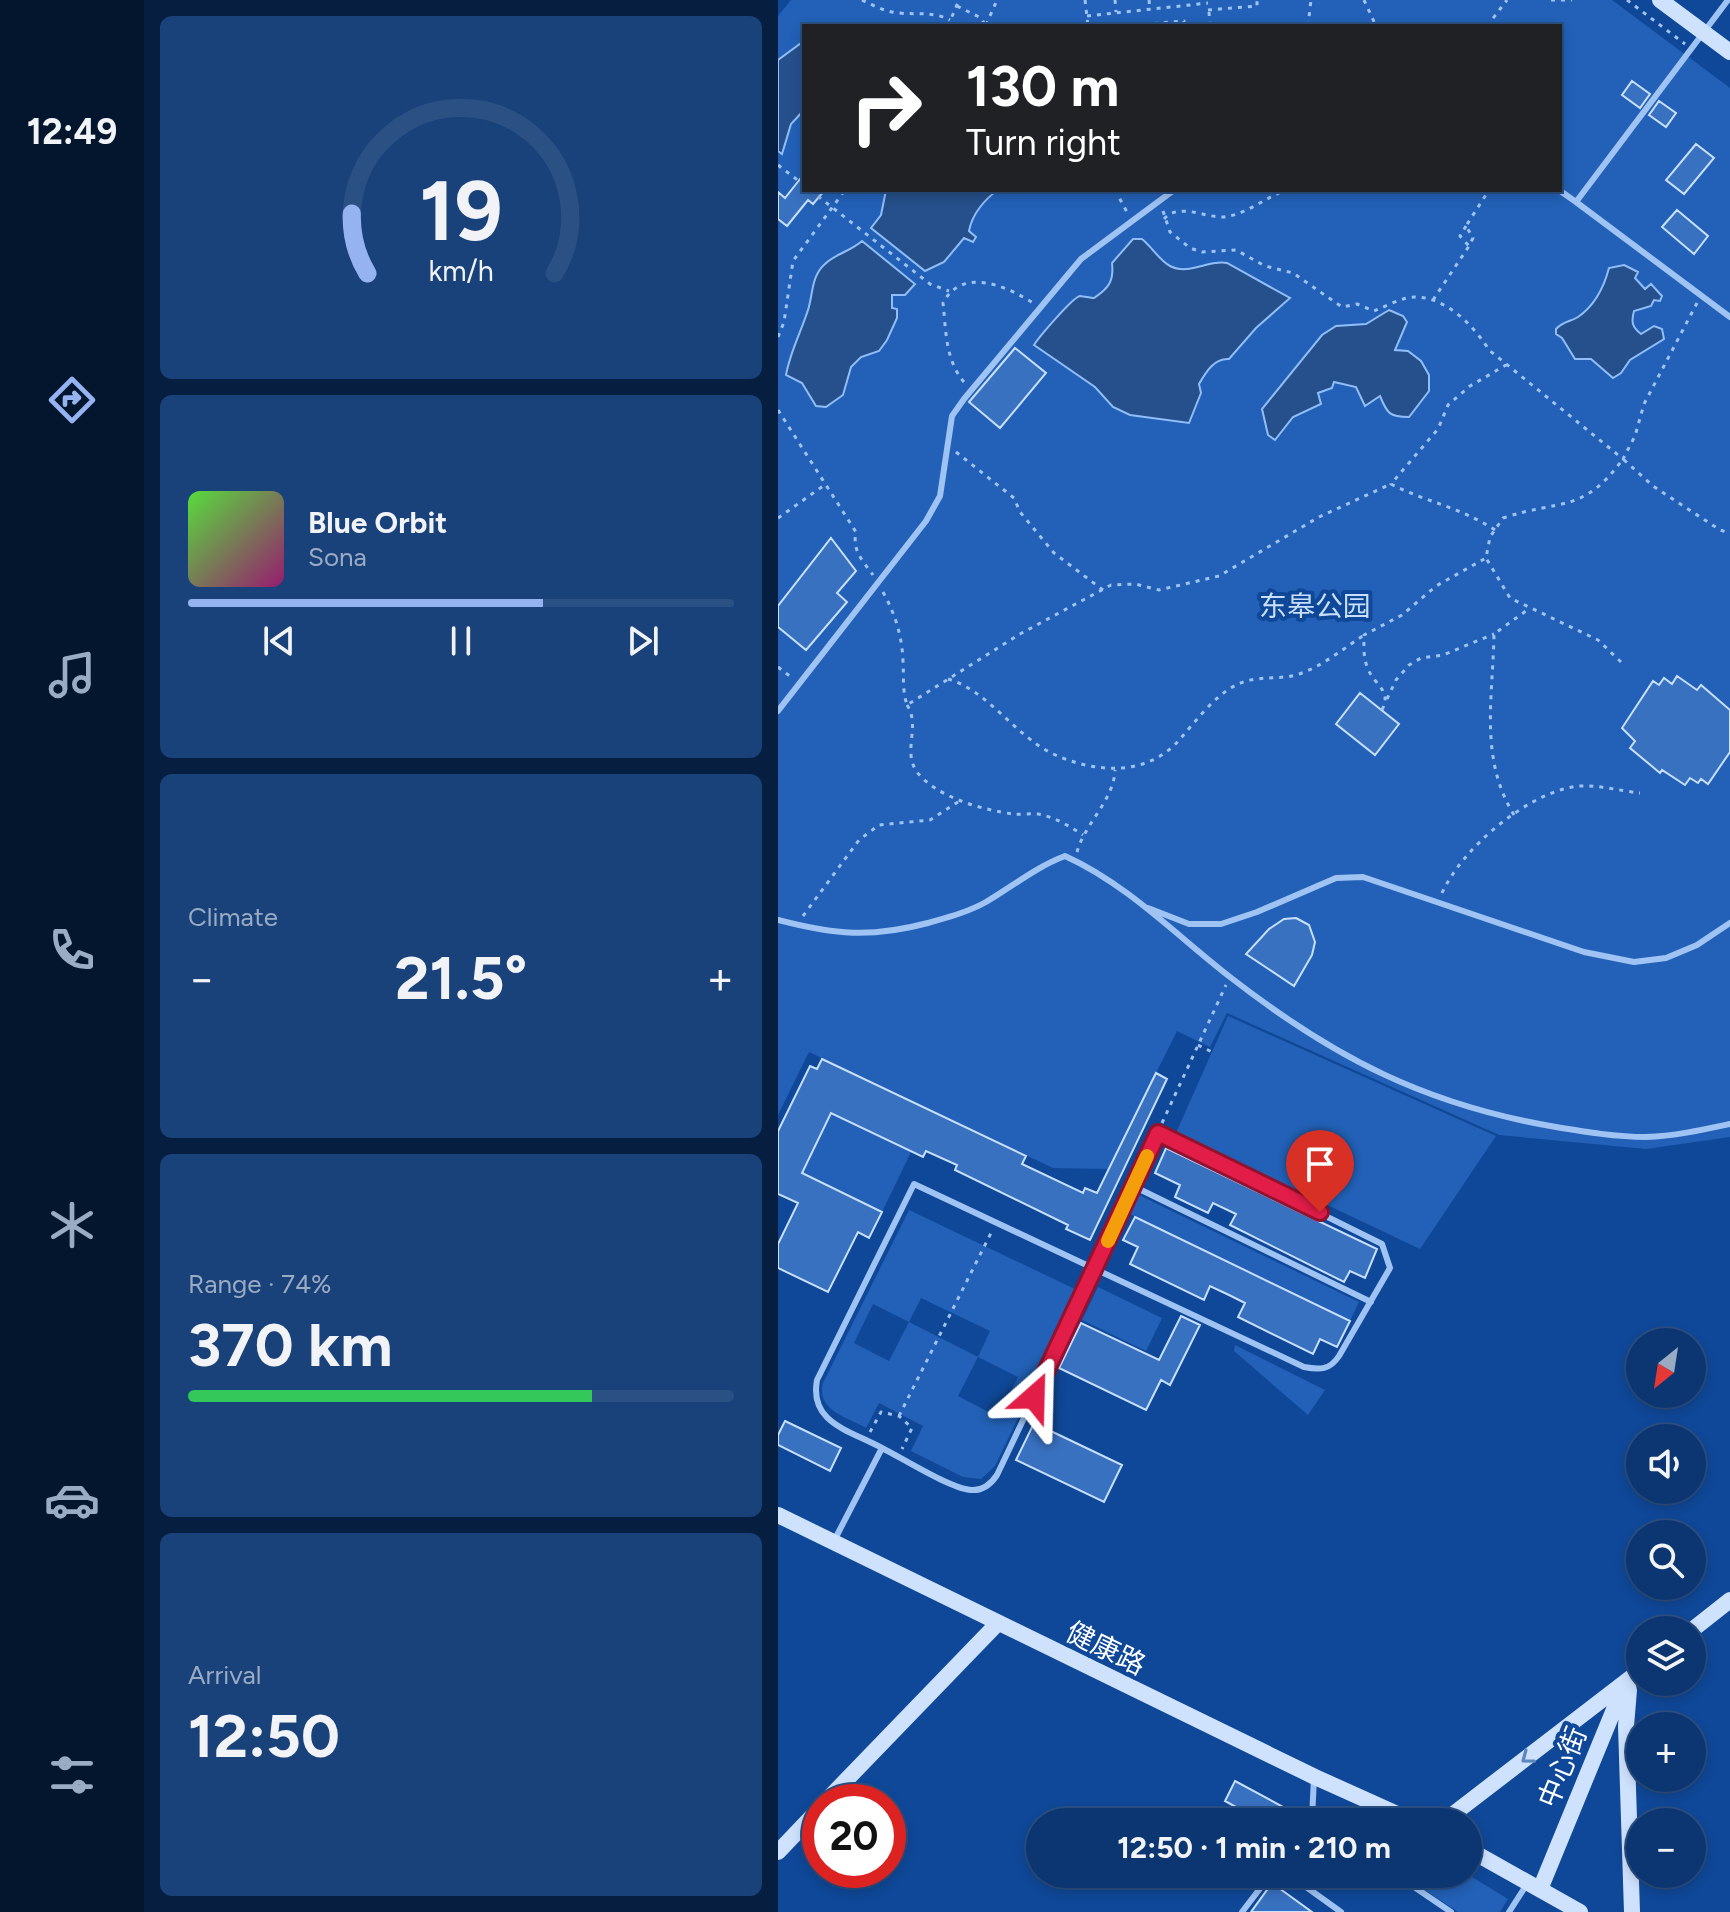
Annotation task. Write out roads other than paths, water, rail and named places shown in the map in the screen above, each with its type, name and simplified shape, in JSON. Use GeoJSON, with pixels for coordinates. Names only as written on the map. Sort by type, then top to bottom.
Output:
{"type":"FeatureCollection","features":[{"type":"Feature","properties":{"kind":"main road"},"geometry":{"type":"LineString","coordinates":[[1660,0],[1730,52]]}},
{"type":"Feature","properties":{"kind":"main road","name":"健康路"},"geometry":{"type":"LineString","coordinates":[[778,1515],[997,1624],[1384,1808]]}},
{"type":"Feature","properties":{"kind":"main road"},"geometry":{"type":"LineString","coordinates":[[1706,1619],[1730,1600]]}},
{"type":"Feature","properties":{"kind":"main road"},"geometry":{"type":"LineString","coordinates":[[842,1784],[997,1624]]}},
{"type":"Feature","properties":{"kind":"main road"},"geometry":{"type":"LineString","coordinates":[[1461,1808],[1626,1682]]}},
{"type":"Feature","properties":{"kind":"main road","name":"中心街"},"geometry":{"type":"LineString","coordinates":[[1535,1884],[1615,1707],[1626,1690]]}},
{"type":"Feature","properties":{"kind":"main road"},"geometry":{"type":"LineString","coordinates":[[1632,1696],[1626,1726],[1632,1912]]}},
{"type":"Feature","properties":{"kind":"main road"},"geometry":{"type":"LineString","coordinates":[[778,1852],[802,1827]]}},
{"type":"Feature","properties":{"kind":"main road"},"geometry":{"type":"LineString","coordinates":[[1482,1856],[1535,1884],[1559,1906],[1580,1912]]}},
{"type":"Feature","properties":{"kind":"lane"},"geometry":{"type":"LineString","coordinates":[[1576,202],[1728,0]]}},
{"type":"Feature","properties":{"kind":"lane"},"geometry":{"type":"LineString","coordinates":[[778,711],[926,521],[940,496],[952,416],[970,391],[1081,259],[1171,192]]}},
{"type":"Feature","properties":{"kind":"lane"},"geometry":{"type":"LineString","coordinates":[[1562,192],[1730,317]]}},
{"type":"Feature","properties":{"kind":"lane"},"geometry":{"type":"LineString","coordinates":[[778,920],[822,932],[863,935],[897,931],[960,914],[1044,864],[1065,856],[1140,904],[1277,1012],[1362,1064],[1420,1092],[1470,1110],[1594,1133],[1644,1137],[1681,1134],[1730,1124]]}},
{"type":"Feature","properties":{"kind":"lane"},"geometry":{"type":"LineString","coordinates":[[1140,904],[1189,924],[1221,924],[1336,878],[1363,877],[1584,952],[1634,962],[1666,958],[1697,945],[1730,923]]}},
{"type":"Feature","properties":{"kind":"lane"},"geometry":{"type":"LineString","coordinates":[[1133,1186],[1095,1269],[993,1481],[980,1490],[964,1489],[826,1418],[815,1400],[817,1380],[914,1184],[1095,1269],[1315,1369],[1324,1369],[1335,1363],[1390,1268],[1382,1244],[1157,1134],[1133,1186]]}},
{"type":"Feature","properties":{"kind":"lane"},"geometry":{"type":"LineString","coordinates":[[1133,1186],[1371,1302]]}},
{"type":"Feature","properties":{"kind":"lane"},"geometry":{"type":"LineString","coordinates":[[833,1543],[882,1448]]}},
{"type":"Feature","properties":{"kind":"lane"},"geometry":{"type":"LineString","coordinates":[[1314,1808],[1315,1777]]}},
{"type":"Feature","properties":{"kind":"lane"},"geometry":{"type":"LineString","coordinates":[[1509,1912],[1535,1884]]}},
{"type":"Feature","properties":{"kind":"lane"},"geometry":{"type":"LineString","coordinates":[[1242,1912],[1260,1888]]}},
{"type":"Feature","properties":{"kind":"lane"},"geometry":{"type":"LineString","coordinates":[[1308,1888],[1341,1912]]}},
{"type":"Feature","properties":{"kind":"lane"},"geometry":{"type":"LineString","coordinates":[[1416,1888],[1451,1912]]}},
{"type":"Feature","properties":{"kind":"park label","name":"东皋公园"},"geometry":{"type":"Point","coordinates":[1315,606]}}]}
